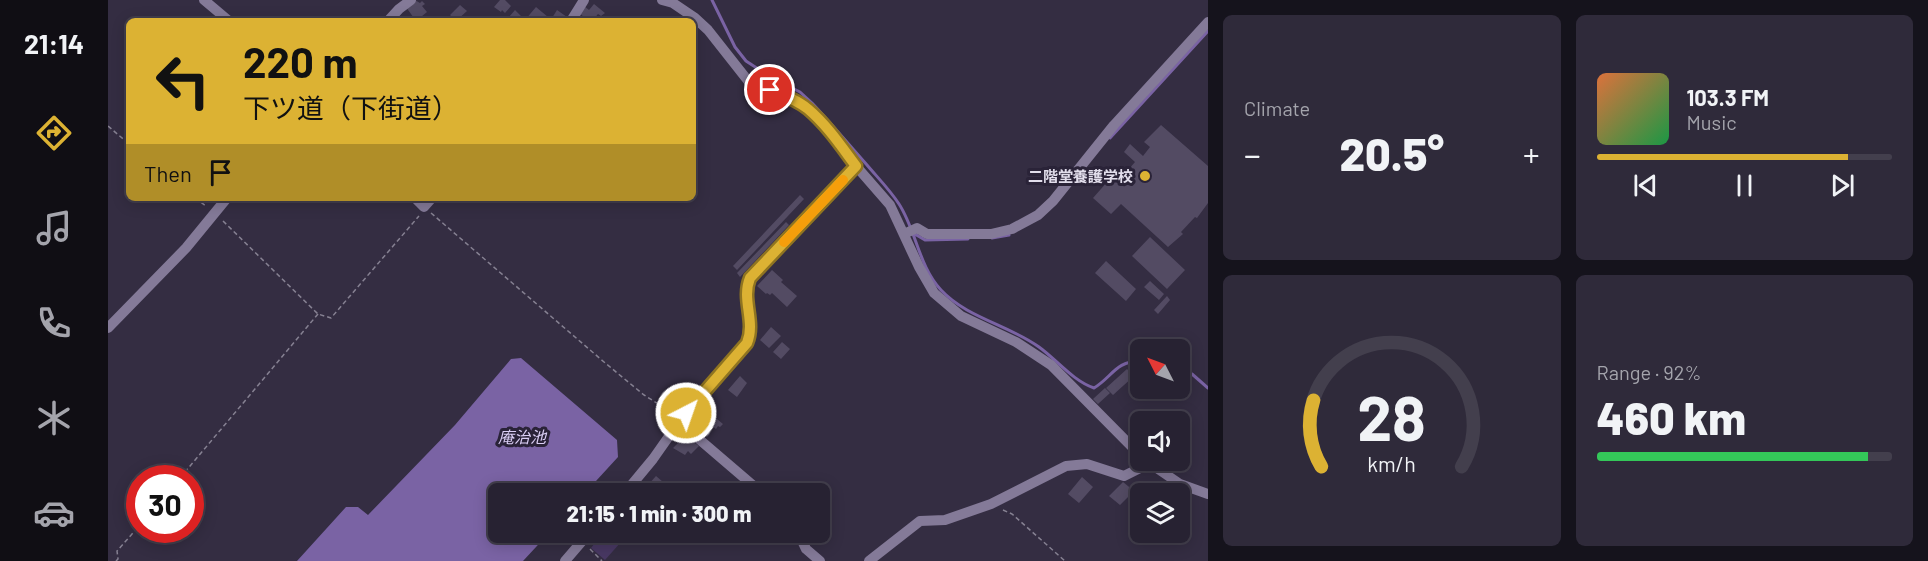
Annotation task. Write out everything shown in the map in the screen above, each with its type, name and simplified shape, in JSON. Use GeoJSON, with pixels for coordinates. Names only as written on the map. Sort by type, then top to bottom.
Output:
{"type":"FeatureCollection","features":[{"type":"Feature","properties":{"kind":"street"},"geometry":{"type":"LineString","coordinates":[[204,0],[225,18]]}},
{"type":"Feature","properties":{"kind":"street"},"geometry":{"type":"LineString","coordinates":[[391,18],[411,0]]}},
{"type":"Feature","properties":{"kind":"street"},"geometry":{"type":"LineString","coordinates":[[573,18],[584,0]]}},
{"type":"Feature","properties":{"kind":"street"},"geometry":{"type":"LineString","coordinates":[[662,0],[673,3],[694,18]]}},
{"type":"Feature","properties":{"kind":"street"},"geometry":{"type":"LineString","coordinates":[[696,20],[702,24],[748,82],[807,108],[834,136],[856,166],[890,205],[933,293],[961,316],[1016,342],[1051,365],[1130,446]]}},
{"type":"Feature","properties":{"kind":"street"},"geometry":{"type":"LineString","coordinates":[[904,234],[917,228],[927,234],[991,234],[1012,229],[1038,215],[1053,201],[1114,125],[1208,22]]}},
{"type":"Feature","properties":{"kind":"street"},"geometry":{"type":"LineString","coordinates":[[633,483],[679,422],[747,343],[752,324],[746,294],[750,278],[856,166]]}},
{"type":"Feature","properties":{"kind":"street"},"geometry":{"type":"LineString","coordinates":[[108,328],[186,248],[224,201]]}},
{"type":"Feature","properties":{"kind":"street"},"geometry":{"type":"LineString","coordinates":[[418,201],[424,207],[429,201]]}},
{"type":"Feature","properties":{"kind":"street"},"geometry":{"type":"LineString","coordinates":[[679,422],[750,483]]}},
{"type":"Feature","properties":{"kind":"street"},"geometry":{"type":"LineString","coordinates":[[869,561],[920,522],[945,520],[991,504],[1066,466],[1087,464],[1124,476],[1130,471]]}},
{"type":"Feature","properties":{"kind":"street"},"geometry":{"type":"LineString","coordinates":[[1160,471],[1180,484],[1208,494]]}},
{"type":"Feature","properties":{"kind":"street"},"geometry":{"type":"LineString","coordinates":[[565,561],[581,543]]}},
{"type":"Feature","properties":{"kind":"street"},"geometry":{"type":"LineString","coordinates":[[803,543],[806,549],[820,561]]}},
{"type":"Feature","properties":{"kind":"path"},"geometry":{"type":"LineString","coordinates":[[108,126],[126,141]]}},
{"type":"Feature","properties":{"kind":"path"},"geometry":{"type":"LineString","coordinates":[[199,201],[214,212],[318,314],[331,318],[421,214],[424,207],[604,362],[644,395],[660,405]]}},
{"type":"Feature","properties":{"kind":"path"},"geometry":{"type":"LineString","coordinates":[[191,465],[318,314]]}},
{"type":"Feature","properties":{"kind":"path"},"geometry":{"type":"LineString","coordinates":[[991,504],[1012,514],[1065,561]]}},
{"type":"Feature","properties":{"kind":"path"},"geometry":{"type":"LineString","coordinates":[[116,561],[117,551],[126,541]]}},
{"type":"Feature","properties":{"kind":"path"},"geometry":{"type":"LineString","coordinates":[[583,543],[602,561]]}},
{"type":"Feature","properties":{"kind":"shaded area"},"geometry":{"type":"Polygon","coordinates":[[[595,543],[620,543],[605,560],[591,548],[595,543]]]}},
{"type":"Feature","properties":{"kind":"water","name":"庵治池"},"geometry":{"type":"Polygon","coordinates":[[[521,358],[617,440],[618,457],[594,483],[488,483],[488,543],[540,543],[523,561],[297,561],[346,507],[358,507],[368,515],[455,425],[511,359],[521,358]]]}},
{"type":"Feature","properties":{"kind":"building"},"geometry":{"type":"Polygon","coordinates":[[[415,0],[420,3],[422,1],[425,4],[422,6],[427,12],[420,18],[414,18],[406,7],[415,0]]]}},
{"type":"Feature","properties":{"kind":"building"},"geometry":{"type":"Polygon","coordinates":[[[500,0],[505,0],[511,6],[505,13],[494,7],[500,0]]]}},
{"type":"Feature","properties":{"kind":"building"},"geometry":{"type":"Polygon","coordinates":[[[594,4],[605,13],[601,16],[598,14],[595,18],[585,18],[579,13],[584,6],[589,10],[594,4]]]}},
{"type":"Feature","properties":{"kind":"building"},"geometry":{"type":"Polygon","coordinates":[[[460,5],[467,11],[459,18],[453,18],[450,15],[460,5]]]}},
{"type":"Feature","properties":{"kind":"building"},"geometry":{"type":"Polygon","coordinates":[[[536,7],[548,17],[547,18],[527,18],[536,7]]]}},
{"type":"Feature","properties":{"kind":"building"},"geometry":{"type":"Polygon","coordinates":[[[515,10],[523,18],[509,17],[515,10]]]}},
{"type":"Feature","properties":{"kind":"building"},"geometry":{"type":"Polygon","coordinates":[[[557,10],[567,17],[566,18],[552,18],[557,10]]]}},
{"type":"Feature","properties":{"kind":"building"},"geometry":{"type":"Polygon","coordinates":[[[1161,125],[1208,166],[1208,203],[1197,218],[1195,217],[1181,232],[1183,234],[1168,247],[1121,204],[1111,214],[1093,198],[1116,172],[1122,177],[1135,162],[1124,152],[1130,144],[1143,156],[1150,147],[1144,142],[1161,125]]]}},
{"type":"Feature","properties":{"kind":"building"},"geometry":{"type":"Polygon","coordinates":[[[800,195],[804,199],[737,270],[733,266],[800,195]]]}},
{"type":"Feature","properties":{"kind":"building"},"geometry":{"type":"Polygon","coordinates":[[[786,222],[789,225],[740,277],[737,273],[786,222]]]}},
{"type":"Feature","properties":{"kind":"building"},"geometry":{"type":"Polygon","coordinates":[[[1150,237],[1185,270],[1167,289],[1132,256],[1150,237]]]}},
{"type":"Feature","properties":{"kind":"building"},"geometry":{"type":"Polygon","coordinates":[[[1106,261],[1136,289],[1126,301],[1095,273],[1106,261]]]}},
{"type":"Feature","properties":{"kind":"building"},"geometry":{"type":"Polygon","coordinates":[[[772,270],[783,280],[781,282],[797,296],[787,307],[772,293],[766,294],[757,286],[772,270]]]}},
{"type":"Feature","properties":{"kind":"building"},"geometry":{"type":"Polygon","coordinates":[[[1150,281],[1164,294],[1159,300],[1144,287],[1150,281]]]}},
{"type":"Feature","properties":{"kind":"building"},"geometry":{"type":"Polygon","coordinates":[[[1167,296],[1170,300],[1158,314],[1154,310],[1167,296]]]}},
{"type":"Feature","properties":{"kind":"building"},"geometry":{"type":"Polygon","coordinates":[[[771,327],[781,336],[769,348],[760,340],[771,327]]]}},
{"type":"Feature","properties":{"kind":"building"},"geometry":{"type":"Polygon","coordinates":[[[782,342],[790,349],[781,359],[773,352],[782,342]]]}},
{"type":"Feature","properties":{"kind":"building"},"geometry":{"type":"Polygon","coordinates":[[[1127,369],[1130,372],[1130,380],[1113,395],[1106,388],[1127,369]]]}},
{"type":"Feature","properties":{"kind":"building"},"geometry":{"type":"Polygon","coordinates":[[[740,376],[747,383],[737,397],[728,390],[740,376]]]}},
{"type":"Feature","properties":{"kind":"building"},"geometry":{"type":"Polygon","coordinates":[[[1105,388],[1110,393],[1098,404],[1093,399],[1105,388]]]}},
{"type":"Feature","properties":{"kind":"building"},"geometry":{"type":"Polygon","coordinates":[[[711,414],[723,424],[716,429],[705,420],[711,414]]]}},
{"type":"Feature","properties":{"kind":"building"},"geometry":{"type":"Polygon","coordinates":[[[696,417],[706,426],[704,428],[710,434],[707,437],[693,421],[696,417]]]}},
{"type":"Feature","properties":{"kind":"building"},"geometry":{"type":"Polygon","coordinates":[[[685,436],[699,446],[691,454],[688,451],[685,455],[673,448],[685,436]]]}},
{"type":"Feature","properties":{"kind":"building"},"geometry":{"type":"Polygon","coordinates":[[[656,476],[663,482],[662,483],[650,483],[656,476]]]}},
{"type":"Feature","properties":{"kind":"building"},"geometry":{"type":"Polygon","coordinates":[[[1082,477],[1093,487],[1079,503],[1068,494],[1082,477]]]}},
{"type":"Feature","properties":{"kind":"building"},"geometry":{"type":"Polygon","coordinates":[[[1123,482],[1130,488],[1130,495],[1120,505],[1109,496],[1123,482]]]}},
{"type":"Feature","properties":{"kind":"waterway"},"geometry":{"type":"LineString","coordinates":[[712,0],[735,47],[746,61],[800,92],[826,118],[892,194],[905,214],[928,271],[951,300],[976,315],[1027,339],[1046,352],[1065,370],[1094,388],[1120,367],[1130,363]]}},
{"type":"Feature","properties":{"kind":"waterway"},"geometry":{"type":"LineString","coordinates":[[1110,138],[1208,31]]}},
{"type":"Feature","properties":{"kind":"waterway"},"geometry":{"type":"LineString","coordinates":[[913,233],[925,240],[968,239]]}},
{"type":"Feature","properties":{"kind":"waterway"},"geometry":{"type":"LineString","coordinates":[[992,238],[1009,235]]}},
{"type":"Feature","properties":{"kind":"waterway"},"geometry":{"type":"LineString","coordinates":[[1190,373],[1208,388]]}},
{"type":"Feature","properties":{"kind":"slow traffic"},"geometry":{"type":"LineString","coordinates":[[784,242],[843,180]]}},
{"type":"Feature","properties":{"kind":"place","name":"二階堂養護学校"},"geometry":{"type":"Point","coordinates":[1145,176]}},
{"type":"Feature","properties":{"kind":"route"},"geometry":{"type":"LineString","coordinates":[[686,413],[747,343],[752,324],[746,294],[750,278],[856,166],[834,136],[807,108],[770,90]]}}]}
